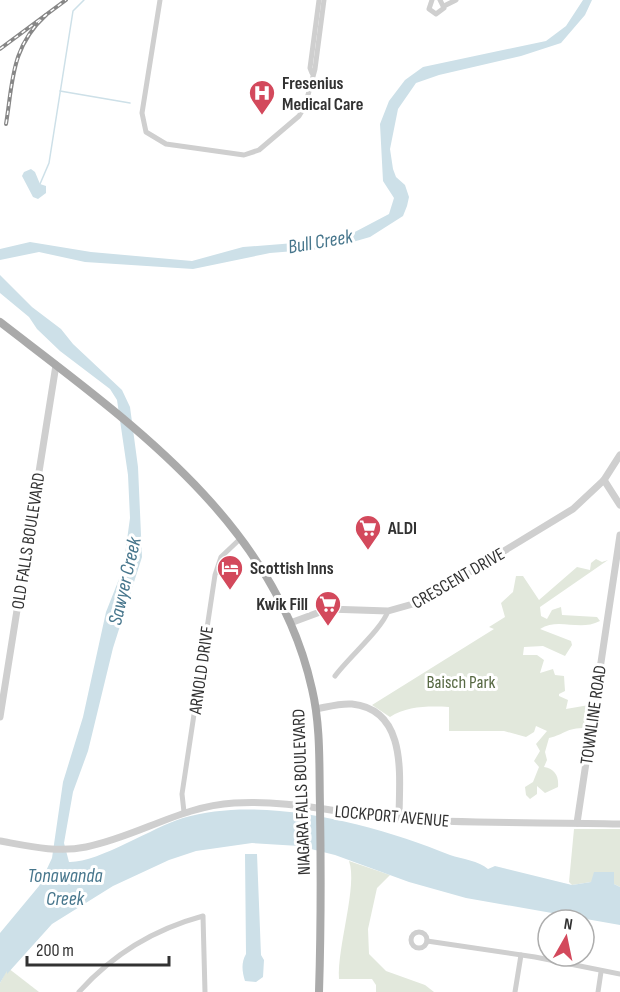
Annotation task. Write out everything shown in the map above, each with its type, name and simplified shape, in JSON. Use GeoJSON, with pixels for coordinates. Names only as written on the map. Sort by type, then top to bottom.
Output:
{"type":"FeatureCollection","features":[{"type":"Feature","properties":{"kind":"main road","name":"NIAGARA FALLS BOULEVARD"},"geometry":{"type":"LineString","coordinates":[[0,322],[116,412],[194,484],[242,537],[270,578],[292,622],[307,669],[316,709],[321,866],[320,992]]}},
{"type":"Feature","properties":{"kind":"street"},"geometry":{"type":"LineString","coordinates":[[160,0],[142,118],[144,128],[157,141],[244,155],[255,152],[303,111],[315,69],[324,0]]}},
{"type":"Feature","properties":{"kind":"street"},"geometry":{"type":"LineString","coordinates":[[312,73],[310,68],[319,0]]}},
{"type":"Feature","properties":{"kind":"street"},"geometry":{"type":"LineString","coordinates":[[432,0],[428,6],[432,13],[439,14],[442,3],[456,0]]}},
{"type":"Feature","properties":{"kind":"street","name":"OLD FALLS BOULEVARD"},"geometry":{"type":"LineString","coordinates":[[0,717],[56,365]]}},
{"type":"Feature","properties":{"kind":"street"},"geometry":{"type":"LineString","coordinates":[[620,455],[604,480],[620,505]]}},
{"type":"Feature","properties":{"kind":"street","name":"CRESCENT DRIVE"},"geometry":{"type":"LineString","coordinates":[[292,622],[328,609],[388,611],[420,602],[573,509],[604,480]]}},
{"type":"Feature","properties":{"kind":"street","name":"TOWNLINE ROAD"},"geometry":{"type":"LineString","coordinates":[[577,823],[620,535]]}},
{"type":"Feature","properties":{"kind":"street","name":"ARNOLD DRIVE"},"geometry":{"type":"LineString","coordinates":[[184,812],[182,798],[215,575],[221,557],[242,537]]}},
{"type":"Feature","properties":{"kind":"street"},"geometry":{"type":"LineString","coordinates":[[335,676],[360,645],[379,627],[388,611]]}},
{"type":"Feature","properties":{"kind":"street"},"geometry":{"type":"LineString","coordinates":[[316,709],[353,704],[373,711],[386,722],[397,746],[399,819]]}},
{"type":"Feature","properties":{"kind":"street","name":"LOCKPORT AVENUE"},"geometry":{"type":"LineString","coordinates":[[0,841],[50,849],[68,849],[99,844],[184,812],[214,805],[255,802],[399,819],[620,824]]}},
{"type":"Feature","properties":{"kind":"street"},"geometry":{"type":"LineString","coordinates":[[79,992],[92,977],[148,936],[203,916],[205,992]]}},
{"type":"Feature","properties":{"kind":"street"},"geometry":{"type":"LineString","coordinates":[[427,941],[521,955],[620,974]]}},
{"type":"Feature","properties":{"kind":"street"},"geometry":{"type":"LineString","coordinates":[[515,992],[521,955]]}},
{"type":"Feature","properties":{"kind":"street"},"geometry":{"type":"LineString","coordinates":[[598,992],[601,972]]}},
{"type":"Feature","properties":{"kind":"green space","name":"Baisch Park"},"geometry":{"type":"Polygon","coordinates":[[[596,559],[602,562],[608,560],[540,607],[541,616],[547,619],[552,610],[561,607],[562,615],[597,617],[600,621],[584,625],[554,624],[540,629],[571,641],[572,645],[565,656],[543,646],[524,647],[523,655],[537,655],[544,660],[540,673],[553,669],[555,675],[564,676],[565,691],[559,696],[568,700],[566,709],[589,705],[586,728],[570,730],[549,738],[544,767],[556,774],[558,787],[545,793],[537,786],[537,794],[530,799],[526,795],[525,787],[533,782],[539,767],[534,761],[540,751],[536,744],[547,731],[536,726],[534,732],[526,737],[504,731],[449,731],[449,707],[411,709],[390,717],[372,705],[494,629],[489,627],[505,617],[501,603],[513,592],[516,576],[523,576],[539,600],[577,567],[590,570],[591,563],[596,559]]]}},
{"type":"Feature","properties":{"kind":"green space"},"geometry":{"type":"Polygon","coordinates":[[[574,829],[620,829],[620,887],[614,884],[614,872],[591,882],[572,885],[569,882],[574,829]]]}},
{"type":"Feature","properties":{"kind":"green space"},"geometry":{"type":"Polygon","coordinates":[[[349,861],[390,875],[377,888],[368,929],[369,954],[386,971],[425,985],[434,992],[376,992],[376,985],[372,979],[339,979],[351,885],[349,861]]]}},
{"type":"Feature","properties":{"kind":"green space"},"geometry":{"type":"Polygon","coordinates":[[[8,968],[39,992],[0,992],[0,983],[8,968]]]}},
{"type":"Feature","properties":{"kind":"water","name":"Bull Creek"},"geometry":{"type":"Polygon","coordinates":[[[583,0],[592,0],[585,15],[561,43],[521,56],[439,75],[416,83],[398,109],[390,149],[396,177],[405,185],[409,197],[407,206],[403,216],[370,237],[332,248],[270,253],[193,269],[85,262],[39,252],[0,260],[0,249],[30,242],[91,252],[192,261],[243,247],[307,242],[351,234],[389,214],[394,198],[383,181],[380,124],[389,101],[405,80],[423,67],[546,41],[566,26],[583,0]]]}},
{"type":"Feature","properties":{"kind":"water"},"geometry":{"type":"Polygon","coordinates":[[[31,169],[35,172],[40,184],[46,186],[46,193],[38,199],[33,197],[22,176],[24,172],[31,169]]]}},
{"type":"Feature","properties":{"kind":"water"},"geometry":{"type":"Polygon","coordinates":[[[0,275],[32,307],[61,329],[73,344],[122,390],[130,407],[138,467],[142,557],[113,648],[88,751],[73,792],[64,843],[69,862],[95,857],[183,818],[214,811],[248,809],[283,811],[319,816],[388,833],[475,862],[488,869],[495,866],[572,885],[591,882],[594,872],[614,872],[614,884],[620,887],[620,925],[596,921],[596,908],[536,908],[536,910],[466,898],[409,882],[335,855],[299,846],[252,843],[196,851],[169,860],[113,886],[52,924],[7,974],[7,971],[0,983],[0,933],[39,886],[52,858],[63,782],[83,717],[106,612],[123,569],[130,518],[128,475],[117,400],[110,389],[60,351],[37,329],[29,317],[0,293],[0,275]]]}},
{"type":"Feature","properties":{"kind":"water"},"geometry":{"type":"Polygon","coordinates":[[[245,854],[257,854],[261,955],[264,960],[263,977],[256,982],[245,981],[243,970],[246,954],[245,854]]]}},
{"type":"Feature","properties":{"kind":"waterway"},"geometry":{"type":"LineString","coordinates":[[40,184],[49,163],[73,11],[84,0]]}},
{"type":"Feature","properties":{"kind":"waterway"},"geometry":{"type":"LineString","coordinates":[[60,91],[130,103]]}},
{"type":"Feature","properties":{"kind":"railway"},"geometry":{"type":"LineString","coordinates":[[0,49],[66,0]]}},
{"type":"Feature","properties":{"kind":"railway"},"geometry":{"type":"LineString","coordinates":[[6,124],[20,52],[26,39],[46,15]]}},
{"type":"Feature","properties":{"kind":"place","name":"Fresenius Medical Care"},"geometry":{"type":"Point","coordinates":[262,116]}},
{"type":"Feature","properties":{"kind":"place","name":"ALDI"},"geometry":{"type":"Point","coordinates":[368,551]}},
{"type":"Feature","properties":{"kind":"place","name":"Scottish Inns"},"geometry":{"type":"Point","coordinates":[230,591]}},
{"type":"Feature","properties":{"kind":"place","name":"Kwik Fill"},"geometry":{"type":"Point","coordinates":[328,627]}},
{"type":"Feature","properties":{"kind":"water label","name":"Sawyer Creek"},"geometry":{"type":"Point","coordinates":[124,581]}},
{"type":"Feature","properties":{"kind":"water label","name":"Tonawanda Creek"},"geometry":{"type":"Point","coordinates":[65,886]}}]}
